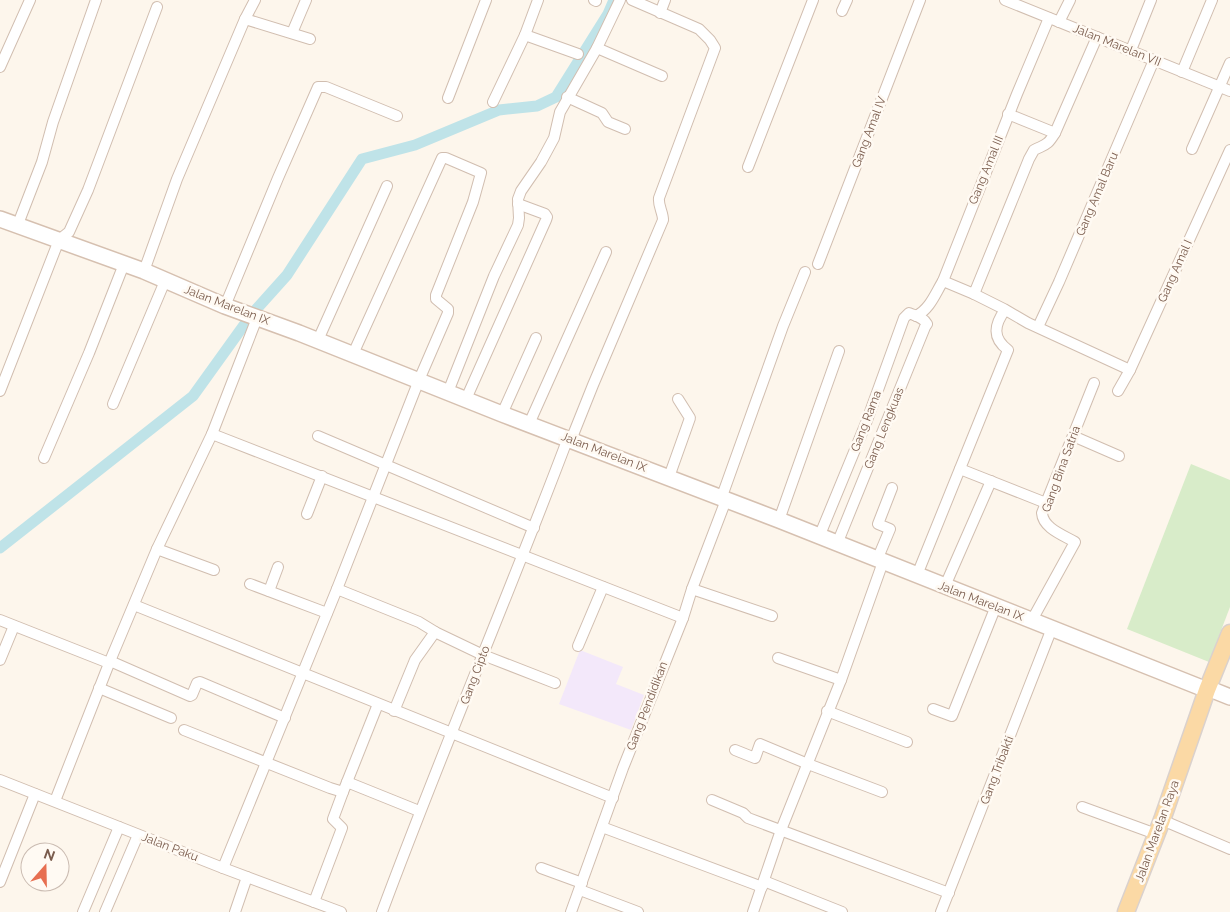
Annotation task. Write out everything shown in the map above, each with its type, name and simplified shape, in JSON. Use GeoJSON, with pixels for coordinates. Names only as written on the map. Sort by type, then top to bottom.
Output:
{"type":"FeatureCollection","features":[{"type":"Feature","properties":{"kind":"main road","name":"Jalan Marelan IX"},"geometry":{"type":"LineString","coordinates":[[0,218],[124,264],[250,316],[354,354],[502,414],[779,520],[819,538],[1218,693]]}},
{"type":"Feature","properties":{"kind":"main road"},"geometry":{"type":"LineString","coordinates":[[1218,693],[1230,633]]}},
{"type":"Feature","properties":{"kind":"main road","name":"Jalan Marelan Raya"},"geometry":{"type":"LineString","coordinates":[[1126,912],[1186,750],[1218,693],[1230,639]]}},
{"type":"Feature","properties":{"kind":"street"},"geometry":{"type":"LineString","coordinates":[[0,68],[30,0]]}},
{"type":"Feature","properties":{"kind":"street"},"geometry":{"type":"LineString","coordinates":[[18,224],[42,162],[53,122],[96,0]]}},
{"type":"Feature","properties":{"kind":"street"},"geometry":{"type":"LineString","coordinates":[[144,272],[180,171],[245,19],[255,0]]}},
{"type":"Feature","properties":{"kind":"street"},"geometry":{"type":"LineString","coordinates":[[292,33],[306,0]]}},
{"type":"Feature","properties":{"kind":"street"},"geometry":{"type":"LineString","coordinates":[[448,98],[486,0]]}},
{"type":"Feature","properties":{"kind":"street"},"geometry":{"type":"LineString","coordinates":[[493,102],[525,35],[538,0]]}},
{"type":"Feature","properties":{"kind":"street"},"geometry":{"type":"LineString","coordinates":[[448,392],[494,276],[518,225],[520,218],[518,204],[521,191],[541,162],[554,138],[560,112],[597,48],[620,0]]}},
{"type":"Feature","properties":{"kind":"street"},"geometry":{"type":"LineString","coordinates":[[632,0],[660,13],[665,0]]}},
{"type":"Feature","properties":{"kind":"street"},"geometry":{"type":"LineString","coordinates":[[748,167],[813,0]]}},
{"type":"Feature","properties":{"kind":"street"},"geometry":{"type":"LineString","coordinates":[[842,11],[847,0]]}},
{"type":"Feature","properties":{"kind":"street","name":"Gang Amal IV"},"geometry":{"type":"LineString","coordinates":[[818,264],[920,0]]}},
{"type":"Feature","properties":{"kind":"street","name":"Jalan Marelan VII"},"geometry":{"type":"LineString","coordinates":[[1005,0],[1225,90]]}},
{"type":"Feature","properties":{"kind":"street"},"geometry":{"type":"LineString","coordinates":[[1059,22],[1070,0]]}},
{"type":"Feature","properties":{"kind":"street"},"geometry":{"type":"LineString","coordinates":[[1131,50],[1151,0]]}},
{"type":"Feature","properties":{"kind":"street"},"geometry":{"type":"LineString","coordinates":[[1182,72],[1212,0]]}},
{"type":"Feature","properties":{"kind":"street"},"geometry":{"type":"LineString","coordinates":[[0,392],[59,240],[70,232],[88,190],[158,7]]}},
{"type":"Feature","properties":{"kind":"street","name":"Gang Cipto"},"geometry":{"type":"LineString","coordinates":[[382,912],[419,811],[452,734],[570,439],[663,220],[659,198],[715,48],[699,29],[660,13]]}},
{"type":"Feature","properties":{"kind":"street","name":"Gang Amal III"},"geometry":{"type":"LineString","coordinates":[[916,316],[922,313],[930,304],[942,281],[1008,114],[1049,18]]}},
{"type":"Feature","properties":{"kind":"street"},"geometry":{"type":"LineString","coordinates":[[245,19],[310,39]]}},
{"type":"Feature","properties":{"kind":"street"},"geometry":{"type":"LineString","coordinates":[[525,35],[578,54]]}},
{"type":"Feature","properties":{"kind":"street"},"geometry":{"type":"LineString","coordinates":[[974,294],[1033,151],[1035,148],[1044,147],[1050,142],[1055,133],[1096,36]]}},
{"type":"Feature","properties":{"kind":"street"},"geometry":{"type":"LineString","coordinates":[[597,48],[662,76]]}},
{"type":"Feature","properties":{"kind":"street","name":"Gang Amal Baru"},"geometry":{"type":"LineString","coordinates":[[1038,327],[1060,282],[1154,60]]}},
{"type":"Feature","properties":{"kind":"street"},"geometry":{"type":"LineString","coordinates":[[1192,149],[1225,90],[1230,63]]}},
{"type":"Feature","properties":{"kind":"street"},"geometry":{"type":"LineString","coordinates":[[225,306],[318,87],[326,87],[396,116]]}},
{"type":"Feature","properties":{"kind":"street"},"geometry":{"type":"LineString","coordinates":[[567,98],[602,114],[608,122],[625,129]]}},
{"type":"Feature","properties":{"kind":"street"},"geometry":{"type":"LineString","coordinates":[[1008,114],[1055,133]]}},
{"type":"Feature","properties":{"kind":"street","name":"Gang Amal I"},"geometry":{"type":"LineString","coordinates":[[1118,391],[1130,370],[1230,150]]}},
{"type":"Feature","properties":{"kind":"street"},"geometry":{"type":"LineString","coordinates":[[223,868],[327,614],[419,380],[448,313],[448,309],[436,300],[436,296],[482,176],[480,172],[442,158],[354,354]]}},
{"type":"Feature","properties":{"kind":"street"},"geometry":{"type":"LineString","coordinates":[[318,340],[387,186]]}},
{"type":"Feature","properties":{"kind":"street"},"geometry":{"type":"LineString","coordinates":[[466,399],[546,220],[544,214],[518,204]]}},
{"type":"Feature","properties":{"kind":"street"},"geometry":{"type":"LineString","coordinates":[[529,424],[606,252]]}},
{"type":"Feature","properties":{"kind":"street"},"geometry":{"type":"LineString","coordinates":[[44,458],[89,353],[124,264]]}},
{"type":"Feature","properties":{"kind":"street","name":"Gang Pendidikan"},"geometry":{"type":"LineString","coordinates":[[571,912],[646,708],[682,618],[783,326],[805,272]]}},
{"type":"Feature","properties":{"kind":"street"},"geometry":{"type":"LineString","coordinates":[[113,404],[165,281]]}},
{"type":"Feature","properties":{"kind":"street"},"geometry":{"type":"LineString","coordinates":[[942,281],[974,294],[1038,327],[1130,370]]}},
{"type":"Feature","properties":{"kind":"street"},"geometry":{"type":"LineString","coordinates":[[917,575],[1008,350],[996,336],[996,327],[1005,310]]}},
{"type":"Feature","properties":{"kind":"street","name":"Gang Rama"},"geometry":{"type":"LineString","coordinates":[[819,538],[866,423],[904,318],[909,314],[916,316]]}},
{"type":"Feature","properties":{"kind":"street"},"geometry":{"type":"LineString","coordinates":[[55,801],[109,662],[157,548],[212,434],[250,316]]}},
{"type":"Feature","properties":{"kind":"street","name":"Gang Lengkuas"},"geometry":{"type":"LineString","coordinates":[[837,544],[878,440],[926,328],[924,320],[916,316]]}},
{"type":"Feature","properties":{"kind":"street"},"geometry":{"type":"LineString","coordinates":[[502,414],[536,338]]}},
{"type":"Feature","properties":{"kind":"street"},"geometry":{"type":"LineString","coordinates":[[779,520],[839,351]]}},
{"type":"Feature","properties":{"kind":"street","name":"Gang Bina Satria"},"geometry":{"type":"LineString","coordinates":[[1032,620],[1075,542],[1055,530],[1045,521],[1042,513],[1094,383]]}},
{"type":"Feature","properties":{"kind":"street"},"geometry":{"type":"LineString","coordinates":[[669,478],[690,418],[678,400]]}},
{"type":"Feature","properties":{"kind":"street"},"geometry":{"type":"LineString","coordinates":[[212,434],[682,618]]}},
{"type":"Feature","properties":{"kind":"street"},"geometry":{"type":"LineString","coordinates":[[318,436],[534,528]]}},
{"type":"Feature","properties":{"kind":"street"},"geometry":{"type":"LineString","coordinates":[[1073,436],[1119,456]]}},
{"type":"Feature","properties":{"kind":"street"},"geometry":{"type":"LineString","coordinates":[[960,469],[1046,503]]}},
{"type":"Feature","properties":{"kind":"street"},"geometry":{"type":"LineString","coordinates":[[308,514],[322,476]]}},
{"type":"Feature","properties":{"kind":"street"},"geometry":{"type":"LineString","coordinates":[[945,586],[991,481]]}},
{"type":"Feature","properties":{"kind":"street"},"geometry":{"type":"LineString","coordinates":[[753,912],[782,830],[841,680],[890,529],[878,524],[892,488]]}},
{"type":"Feature","properties":{"kind":"street"},"geometry":{"type":"LineString","coordinates":[[157,548],[214,570]]}},
{"type":"Feature","properties":{"kind":"street"},"geometry":{"type":"LineString","coordinates":[[268,591],[278,567]]}},
{"type":"Feature","properties":{"kind":"street"},"geometry":{"type":"LineString","coordinates":[[250,584],[327,614]]}},
{"type":"Feature","properties":{"kind":"street"},"geometry":{"type":"LineString","coordinates":[[578,646],[603,587]]}},
{"type":"Feature","properties":{"kind":"street"},"geometry":{"type":"LineString","coordinates":[[692,588],[772,616]]}},
{"type":"Feature","properties":{"kind":"street"},"geometry":{"type":"LineString","coordinates":[[337,589],[418,622],[483,655],[555,684]]}},
{"type":"Feature","properties":{"kind":"street"},"geometry":{"type":"LineString","coordinates":[[134,605],[613,798]]}},
{"type":"Feature","properties":{"kind":"street"},"geometry":{"type":"LineString","coordinates":[[933,709],[952,716],[996,606]]}},
{"type":"Feature","properties":{"kind":"street"},"geometry":{"type":"LineString","coordinates":[[0,620],[190,696],[197,683],[200,682],[285,718]]}},
{"type":"Feature","properties":{"kind":"street"},"geometry":{"type":"LineString","coordinates":[[0,660],[14,626]]}},
{"type":"Feature","properties":{"kind":"street","name":"Gang Tribakti"},"geometry":{"type":"LineString","coordinates":[[941,912],[1052,628]]}},
{"type":"Feature","properties":{"kind":"street"},"geometry":{"type":"LineString","coordinates":[[394,711],[415,660],[435,632]]}},
{"type":"Feature","properties":{"kind":"street"},"geometry":{"type":"LineString","coordinates":[[778,658],[841,680]]}},
{"type":"Feature","properties":{"kind":"street"},"geometry":{"type":"LineString","coordinates":[[99,688],[171,718]]}},
{"type":"Feature","properties":{"kind":"street"},"geometry":{"type":"LineString","coordinates":[[314,902],[342,828],[341,825],[335,823],[334,819],[378,704]]}},
{"type":"Feature","properties":{"kind":"street"},"geometry":{"type":"LineString","coordinates":[[828,711],[907,742]]}},
{"type":"Feature","properties":{"kind":"street"},"geometry":{"type":"LineString","coordinates":[[184,730],[343,792]]}},
{"type":"Feature","properties":{"kind":"street"},"geometry":{"type":"LineString","coordinates":[[735,750],[755,758],[760,744],[882,792]]}},
{"type":"Feature","properties":{"kind":"street","name":"Jalan Paku"},"geometry":{"type":"LineString","coordinates":[[0,780],[223,868],[341,912]]}},
{"type":"Feature","properties":{"kind":"street"},"geometry":{"type":"LineString","coordinates":[[347,782],[419,811]]}},
{"type":"Feature","properties":{"kind":"street"},"geometry":{"type":"LineString","coordinates":[[0,882],[35,794]]}},
{"type":"Feature","properties":{"kind":"street"},"geometry":{"type":"LineString","coordinates":[[712,800],[743,813],[748,818],[949,893]]}},
{"type":"Feature","properties":{"kind":"street"},"geometry":{"type":"LineString","coordinates":[[1082,807],[1159,827],[1230,849]]}},
{"type":"Feature","properties":{"kind":"street"},"geometry":{"type":"LineString","coordinates":[[83,912],[119,827]]}},
{"type":"Feature","properties":{"kind":"street"},"geometry":{"type":"LineString","coordinates":[[602,827],[842,912]]}},
{"type":"Feature","properties":{"kind":"street"},"geometry":{"type":"LineString","coordinates":[[105,912],[138,834]]}},
{"type":"Feature","properties":{"kind":"street"},"geometry":{"type":"LineString","coordinates":[[541,868],[638,912]]}},
{"type":"Feature","properties":{"kind":"street"},"geometry":{"type":"LineString","coordinates":[[235,912],[248,877]]}},
{"type":"Feature","properties":{"kind":"shaded area"},"geometry":{"type":"Polygon","coordinates":[[[580,650],[623,667],[616,684],[644,695],[631,730],[559,704],[580,650]]]}},
{"type":"Feature","properties":{"kind":"green space"},"geometry":{"type":"Polygon","coordinates":[[[1191,464],[1230,480],[1230,607],[1209,662],[1127,629],[1191,464]]]}},
{"type":"Feature","properties":{"kind":"waterway"},"geometry":{"type":"LineString","coordinates":[[0,548],[193,396],[252,314],[287,275],[362,159],[415,145],[499,110],[537,106],[556,97],[608,14],[614,0]]}}]}
